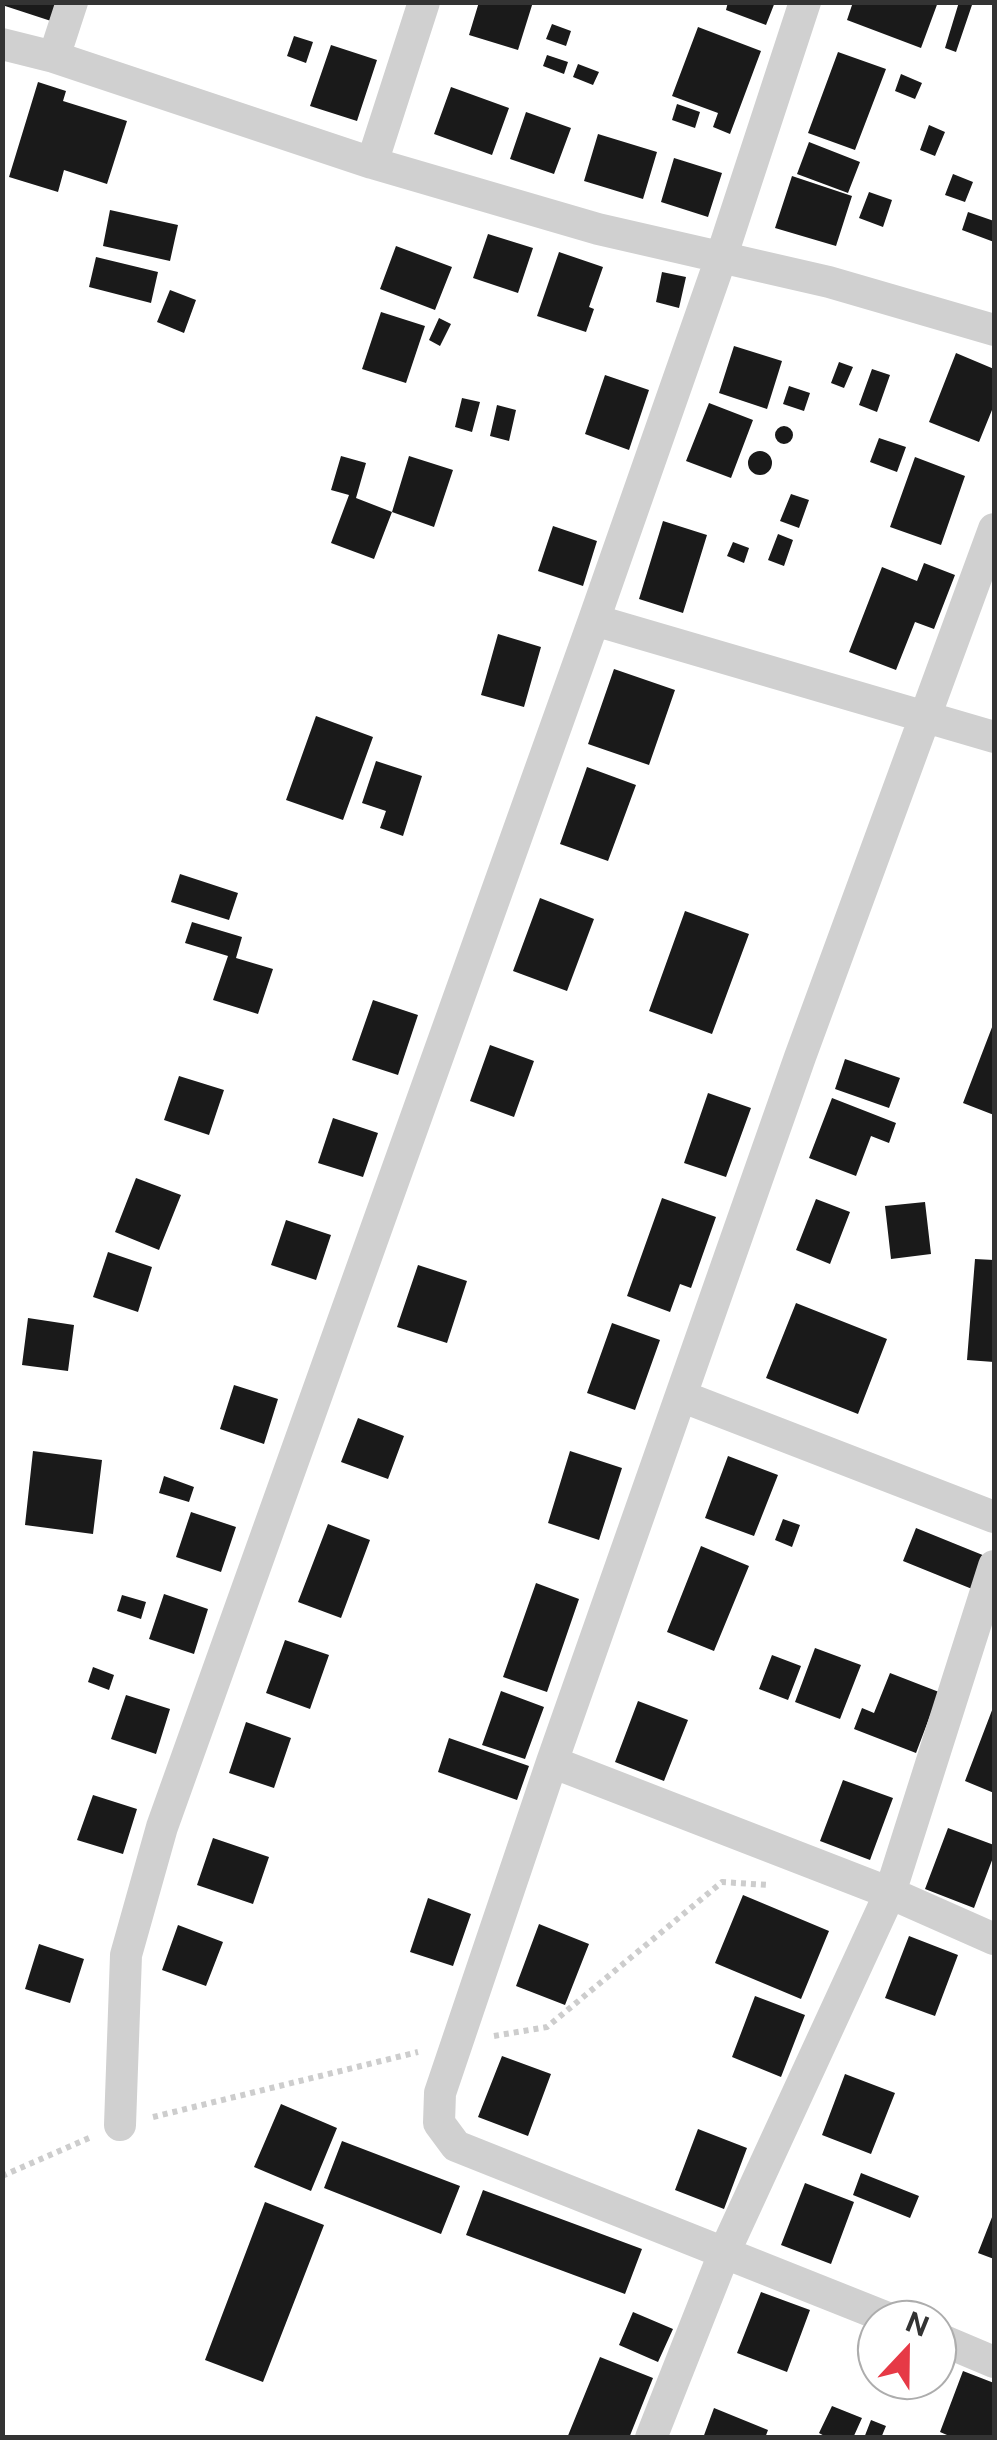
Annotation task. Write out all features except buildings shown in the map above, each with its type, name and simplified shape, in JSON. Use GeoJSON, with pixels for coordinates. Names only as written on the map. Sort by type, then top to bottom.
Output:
{"type":"FeatureCollection","features":[{"type":"Feature","properties":{"kind":"street"},"geometry":{"type":"LineString","coordinates":[[54,57],[72,2]]}},
{"type":"Feature","properties":{"kind":"street"},"geometry":{"type":"LineString","coordinates":[[372,163],[424,2]]}},
{"type":"Feature","properties":{"kind":"street"},"geometry":{"type":"LineString","coordinates":[[120,2125],[126,1954],[162,1827],[594,620],[806,2]]}},
{"type":"Feature","properties":{"kind":"street"},"geometry":{"type":"LineString","coordinates":[[2,44],[54,57],[372,163],[598,228],[829,282],[994,330]]}},
{"type":"Feature","properties":{"kind":"street"},"geometry":{"type":"LineString","coordinates":[[857,2305],[456,2146],[439,2123],[440,2093],[793,1076],[994,529]]}},
{"type":"Feature","properties":{"kind":"street"},"geometry":{"type":"LineString","coordinates":[[594,620],[994,737]]}},
{"type":"Feature","properties":{"kind":"street"},"geometry":{"type":"LineString","coordinates":[[681,1396],[994,1517]]}},
{"type":"Feature","properties":{"kind":"street"},"geometry":{"type":"LineString","coordinates":[[651,2438],[725,2252],[890,1894],[994,1566]]}},
{"type":"Feature","properties":{"kind":"street"},"geometry":{"type":"LineString","coordinates":[[552,1762],[890,1894],[994,1939]]}},
{"type":"Feature","properties":{"kind":"street"},"geometry":{"type":"LineString","coordinates":[[957,2346],[994,2362]]}},
{"type":"Feature","properties":{"kind":"path"},"geometry":{"type":"LineString","coordinates":[[2,2176],[120,2125],[456,2042],[547,2027],[722,1882],[778,1886]]}}]}
